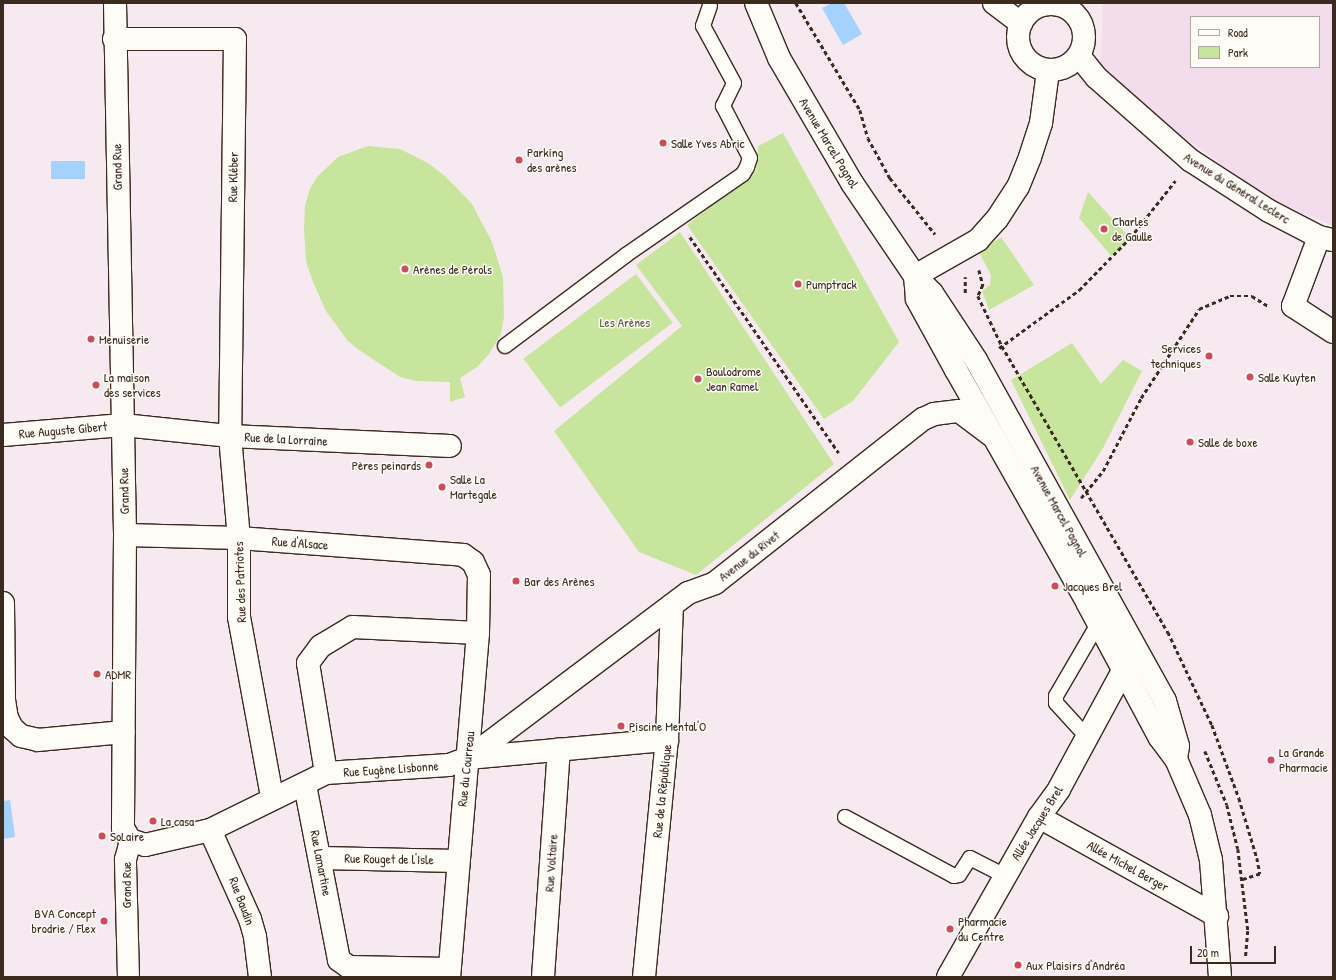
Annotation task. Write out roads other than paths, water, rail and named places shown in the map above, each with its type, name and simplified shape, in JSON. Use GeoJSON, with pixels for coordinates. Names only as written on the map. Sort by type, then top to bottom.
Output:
{"type":"FeatureCollection","features":[{"type":"Feature","properties":{"kind":"street","name":"Grand Rue"},"geometry":{"type":"LineString","coordinates":[[115,3],[114,39],[125,534],[122,828],[130,840],[125,858],[128,977]]}},
{"type":"Feature","properties":{"kind":"street","name":"Avenue Marcel Pagnol"},"geometry":{"type":"LineString","coordinates":[[756,3],[764,16],[779,58],[852,183],[915,276],[932,293],[976,360],[1165,701],[1178,746],[1176,759]]}},
{"type":"Feature","properties":{"kind":"street"},"geometry":{"type":"LineString","coordinates":[[994,3],[1021,23]]}},
{"type":"Feature","properties":{"kind":"street"},"geometry":{"type":"LineString","coordinates":[[1041,4],[1059,4],[1074,9],[1085,35],[1079,56],[1065,68],[1048,71],[1038,68],[1022,54],[1018,33],[1021,23],[1026,16],[1041,4]]}},
{"type":"Feature","properties":{"kind":"street","name":"Rue Kléber"},"geometry":{"type":"LineString","coordinates":[[114,39],[235,40],[230,436]]}},
{"type":"Feature","properties":{"kind":"street","name":"Avenue du Général Leclerc"},"geometry":{"type":"LineString","coordinates":[[1079,56],[1097,78],[1190,160],[1269,211],[1326,238]]}},
{"type":"Feature","properties":{"kind":"street"},"geometry":{"type":"LineString","coordinates":[[915,276],[978,240],[997,220],[1018,187],[1030,157],[1041,123],[1048,71]]}},
{"type":"Feature","properties":{"kind":"street"},"geometry":{"type":"LineString","coordinates":[[1326,238],[1292,306],[1333,332]]}},
{"type":"Feature","properties":{"kind":"street","name":"Avenue Marcel Pagnol"},"geometry":{"type":"LineString","coordinates":[[915,276],[917,299],[991,435],[1099,622],[1160,738],[1176,759],[1200,815],[1212,860],[1220,977]]}},
{"type":"Feature","properties":{"kind":"street","name":"Avenue du Rivet"},"geometry":{"type":"LineString","coordinates":[[468,758],[688,592],[715,583],[923,419],[934,414],[959,411],[991,435]]}},
{"type":"Feature","properties":{"kind":"street","name":"Rue Auguste Gibert"},"geometry":{"type":"LineString","coordinates":[[3,435],[123,425]]}},
{"type":"Feature","properties":{"kind":"street","name":"Rue de la Lorraine"},"geometry":{"type":"LineString","coordinates":[[123,425],[230,436],[450,446]]}},
{"type":"Feature","properties":{"kind":"street","name":"Rue des Patriotes"},"geometry":{"type":"LineString","coordinates":[[230,436],[239,538],[239,617],[272,797]]}},
{"type":"Feature","properties":{"kind":"street","name":"Rue d'Alsace"},"geometry":{"type":"LineString","coordinates":[[125,534],[239,538],[462,555],[473,562]]}},
{"type":"Feature","properties":{"kind":"street","name":"Rue du Courreau"},"geometry":{"type":"LineString","coordinates":[[449,973],[457,861],[468,758],[478,633],[479,575],[473,562]]}},
{"type":"Feature","properties":{"kind":"street"},"geometry":{"type":"LineString","coordinates":[[3,603],[4,700],[6,718],[12,728],[21,736],[38,740],[124,732]]}},
{"type":"Feature","properties":{"kind":"street","name":"Rue de la République"},"geometry":{"type":"LineString","coordinates":[[644,977],[667,740],[672,605]]}},
{"type":"Feature","properties":{"kind":"street"},"geometry":{"type":"LineString","coordinates":[[326,773],[308,663],[321,646],[354,627],[478,633]]}},
{"type":"Feature","properties":{"kind":"street","name":"Allée Jacques Brel"},"geometry":{"type":"LineString","coordinates":[[948,977],[1039,817],[1059,789],[1124,669]]}},
{"type":"Feature","properties":{"kind":"street","name":"Rue Eugène Lisbonne"},"geometry":{"type":"LineString","coordinates":[[130,840],[145,845],[210,830],[272,797],[305,785],[326,773],[449,765],[468,758],[667,740]]}},
{"type":"Feature","properties":{"kind":"street","name":"Rue Voltaire"},"geometry":{"type":"LineString","coordinates":[[543,977],[559,750]]}},
{"type":"Feature","properties":{"kind":"street","name":"Rue Lamartine"},"geometry":{"type":"LineString","coordinates":[[305,785],[321,858],[339,960],[349,967],[449,973]]}},
{"type":"Feature","properties":{"kind":"street","name":"Allée Michel Berger"},"geometry":{"type":"LineString","coordinates":[[1039,817],[1217,916]]}},
{"type":"Feature","properties":{"kind":"street","name":"Rue Baudin"},"geometry":{"type":"LineString","coordinates":[[210,830],[250,919],[255,937],[260,977]]}},
{"type":"Feature","properties":{"kind":"street","name":"Rue Rouget de l'Isle"},"geometry":{"type":"LineString","coordinates":[[321,858],[457,861]]}},
{"type":"Feature","properties":{"kind":"lane"},"geometry":{"type":"LineString","coordinates":[[505,346],[678,219],[743,174],[750,158],[723,106],[734,83],[703,26],[710,6]]}},
{"type":"Feature","properties":{"kind":"lane"},"geometry":{"type":"LineString","coordinates":[[1087,737],[1056,703],[1056,696],[1099,622]]}},
{"type":"Feature","properties":{"kind":"lane"},"geometry":{"type":"LineString","coordinates":[[845,817],[954,876],[959,875],[970,858],[1005,876]]}},
{"type":"Feature","properties":{"kind":"water"},"geometry":{"type":"Polygon","coordinates":[[[832,3],[844,3],[862,34],[843,45],[822,8],[832,3]]]}},
{"type":"Feature","properties":{"kind":"water"},"geometry":{"type":"Polygon","coordinates":[[[51,161],[85,161],[85,179],[51,179],[51,161]]]}},
{"type":"Feature","properties":{"kind":"water"},"geometry":{"type":"Polygon","coordinates":[[[10,800],[15,837],[3,839],[3,801],[10,800]]]}},
{"type":"Feature","properties":{"kind":"place","name":"Salle Yves Abric"},"geometry":{"type":"Point","coordinates":[663,143]}},
{"type":"Feature","properties":{"kind":"place","name":"Parking des arènes"},"geometry":{"type":"Point","coordinates":[519,160]}},
{"type":"Feature","properties":{"kind":"place","name":"Charles de Gaulle"},"geometry":{"type":"Point","coordinates":[1104,229]}},
{"type":"Feature","properties":{"kind":"place","name":"Arènes de Pérols"},"geometry":{"type":"Point","coordinates":[405,269]}},
{"type":"Feature","properties":{"kind":"place","name":"Pumptrack"},"geometry":{"type":"Point","coordinates":[798,284]}},
{"type":"Feature","properties":{"kind":"place","name":"Menuiserie"},"geometry":{"type":"Point","coordinates":[91,339]}},
{"type":"Feature","properties":{"kind":"place","name":"Services techniques"},"geometry":{"type":"Point","coordinates":[1209,356]}},
{"type":"Feature","properties":{"kind":"place","name":"Salle Kuyten"},"geometry":{"type":"Point","coordinates":[1250,377]}},
{"type":"Feature","properties":{"kind":"place","name":"Boulodrome Jean Ramel"},"geometry":{"type":"Point","coordinates":[698,379]}},
{"type":"Feature","properties":{"kind":"place","name":"La maison des services"},"geometry":{"type":"Point","coordinates":[96,385]}},
{"type":"Feature","properties":{"kind":"place","name":"Salle de boxe"},"geometry":{"type":"Point","coordinates":[1190,442]}},
{"type":"Feature","properties":{"kind":"place","name":"Pères peinards"},"geometry":{"type":"Point","coordinates":[429,465]}},
{"type":"Feature","properties":{"kind":"place","name":"Salle La Martegale"},"geometry":{"type":"Point","coordinates":[442,487]}},
{"type":"Feature","properties":{"kind":"place","name":"Bar des Arènes"},"geometry":{"type":"Point","coordinates":[516,581]}},
{"type":"Feature","properties":{"kind":"place","name":"Jacques Brel"},"geometry":{"type":"Point","coordinates":[1055,586]}},
{"type":"Feature","properties":{"kind":"place","name":"ADMR"},"geometry":{"type":"Point","coordinates":[97,674]}},
{"type":"Feature","properties":{"kind":"place","name":"Piscine Mental'O"},"geometry":{"type":"Point","coordinates":[621,726]}},
{"type":"Feature","properties":{"kind":"place","name":"La Grande Pharmacie"},"geometry":{"type":"Point","coordinates":[1271,760]}},
{"type":"Feature","properties":{"kind":"place","name":"La casa"},"geometry":{"type":"Point","coordinates":[153,821]}},
{"type":"Feature","properties":{"kind":"place","name":"SoLaire"},"geometry":{"type":"Point","coordinates":[102,836]}},
{"type":"Feature","properties":{"kind":"place","name":"BVA Concept brodrie / Flex"},"geometry":{"type":"Point","coordinates":[104,921]}},
{"type":"Feature","properties":{"kind":"place","name":"Pharmacie du Centre"},"geometry":{"type":"Point","coordinates":[950,929]}},
{"type":"Feature","properties":{"kind":"place","name":"Aux Plaisirs d'Andréa"},"geometry":{"type":"Point","coordinates":[1018,965]}},
{"type":"Feature","properties":{"kind":"park label","name":"Les Arènes"},"geometry":{"type":"Point","coordinates":[625,322]}}]}
